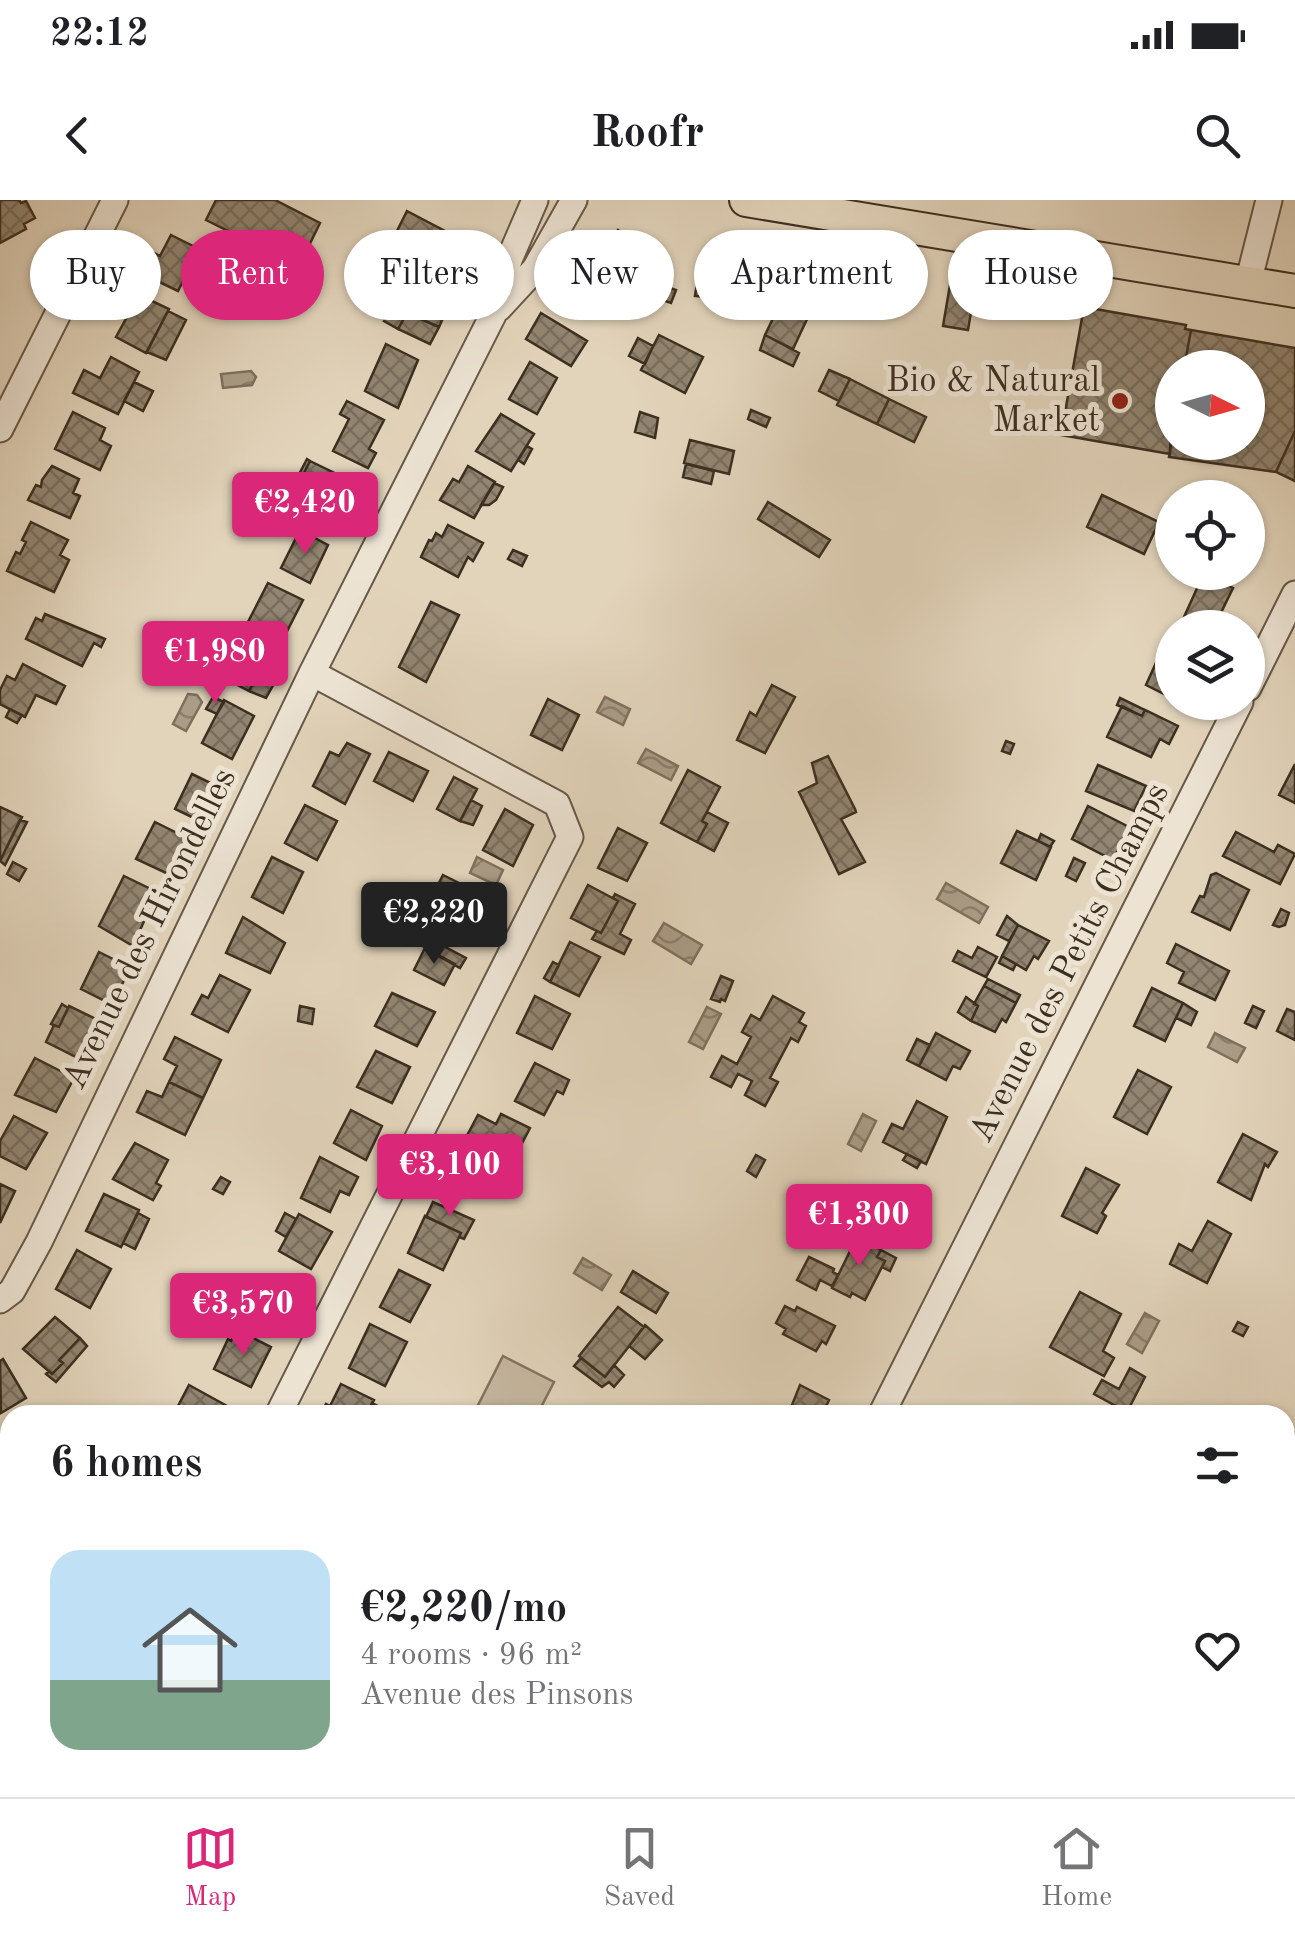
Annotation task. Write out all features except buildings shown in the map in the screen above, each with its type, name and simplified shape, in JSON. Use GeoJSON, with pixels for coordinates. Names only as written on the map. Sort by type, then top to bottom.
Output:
{"type":"FeatureCollection","features":[{"type":"Feature","properties":{"kind":"main road"},"geometry":{"type":"LineString","coordinates":[[746,200],[1295,291]]}},
{"type":"Feature","properties":{"kind":"street"},"geometry":{"type":"LineString","coordinates":[[0,429],[115,200]]}},
{"type":"Feature","properties":{"kind":"street","name":"Avenue des Hirondelles"},"geometry":{"type":"LineString","coordinates":[[514,248],[535,200]]}},
{"type":"Feature","properties":{"kind":"street","name":"Avenue des Hirondelles"},"geometry":{"type":"LineString","coordinates":[[514,292],[535,268],[574,200]]}},
{"type":"Feature","properties":{"kind":"street"},"geometry":{"type":"LineString","coordinates":[[1248,283],[1269,200]]}},
{"type":"Feature","properties":{"kind":"street","name":"Avenue des Hirondelles"},"geometry":{"type":"LineString","coordinates":[[0,1300],[12,1292],[39,1242],[312,673],[490,320]]}},
{"type":"Feature","properties":{"kind":"street"},"geometry":{"type":"LineString","coordinates":[[1265,654],[1295,594]]}},
{"type":"Feature","properties":{"kind":"street"},"geometry":{"type":"LineString","coordinates":[[283,1405],[570,836],[557,804],[312,673]]}},
{"type":"Feature","properties":{"kind":"street","name":"Avenue des Petits Champs"},"geometry":{"type":"LineString","coordinates":[[886,1405],[1231,720]]}},
{"type":"Feature","properties":{"kind":"shaded area"},"geometry":{"type":"Polygon","coordinates":[[[503,1356],[554,1382],[542,1405],[478,1405],[503,1356]]]}},
{"type":"Feature","properties":{"kind":"water"},"geometry":{"type":"Polygon","coordinates":[[[251,371],[256,377],[252,385],[223,388],[221,374],[251,371]]]}},
{"type":"Feature","properties":{"kind":"water"},"geometry":{"type":"Polygon","coordinates":[[[188,694],[197,695],[202,702],[186,731],[173,724],[188,694]]]}},
{"type":"Feature","properties":{"kind":"water"},"geometry":{"type":"Polygon","coordinates":[[[605,697],[630,709],[623,725],[597,712],[605,697]]]}},
{"type":"Feature","properties":{"kind":"water"},"geometry":{"type":"Polygon","coordinates":[[[646,749],[678,766],[671,780],[638,763],[646,749]]]}},
{"type":"Feature","properties":{"kind":"water"},"geometry":{"type":"Polygon","coordinates":[[[477,857],[503,870],[496,885],[470,873],[477,857]]]}},
{"type":"Feature","properties":{"kind":"water"},"geometry":{"type":"Polygon","coordinates":[[[946,883],[988,907],[979,923],[937,899],[946,883]]]}},
{"type":"Feature","properties":{"kind":"water"},"geometry":{"type":"Polygon","coordinates":[[[664,923],[702,945],[691,964],[653,941],[664,923]]]}},
{"type":"Feature","properties":{"kind":"water"},"geometry":{"type":"Polygon","coordinates":[[[707,1007],[721,1014],[703,1049],[689,1042],[707,1007]]]}},
{"type":"Feature","properties":{"kind":"water"},"geometry":{"type":"Polygon","coordinates":[[[1215,1033],[1245,1048],[1237,1062],[1208,1047],[1215,1033]]]}},
{"type":"Feature","properties":{"kind":"water"},"geometry":{"type":"Polygon","coordinates":[[[863,1114],[876,1121],[861,1151],[848,1144],[863,1114]]]}},
{"type":"Feature","properties":{"kind":"water"},"geometry":{"type":"Polygon","coordinates":[[[583,1258],[611,1275],[602,1290],[574,1273],[583,1258]]]}},
{"type":"Feature","properties":{"kind":"water"},"geometry":{"type":"Polygon","coordinates":[[[1145,1313],[1159,1321],[1142,1353],[1127,1344],[1145,1313]]]}},
{"type":"Feature","properties":{"kind":"place","name":"Bio & Natural Market"},"geometry":{"type":"Point","coordinates":[1120,401]}}]}
